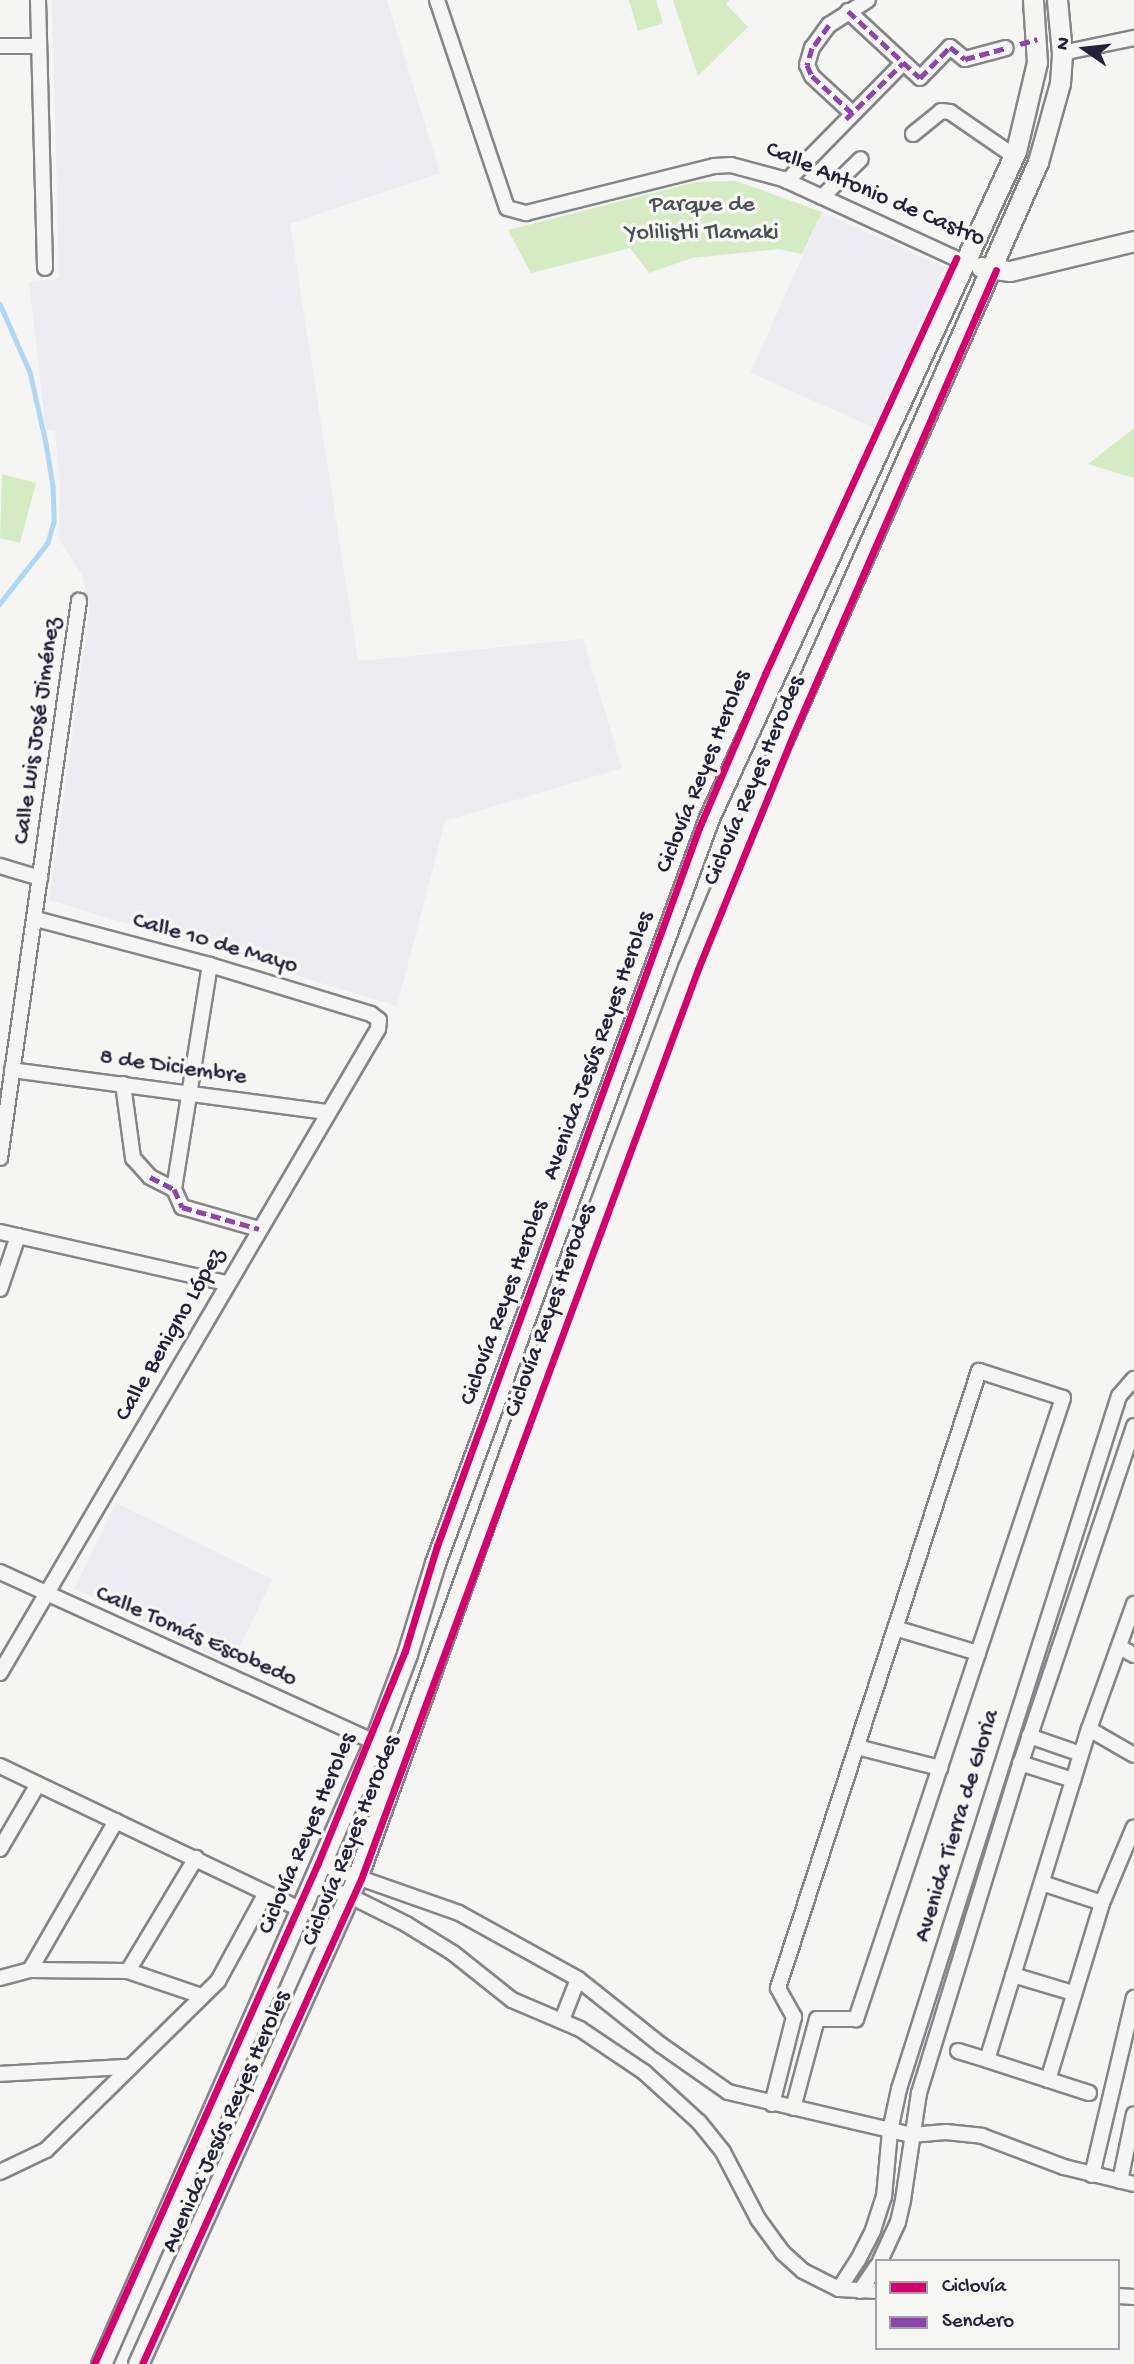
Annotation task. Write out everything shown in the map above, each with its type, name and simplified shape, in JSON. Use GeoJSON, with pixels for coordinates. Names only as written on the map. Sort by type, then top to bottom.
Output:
{"type":"FeatureCollection","features":[{"type":"Feature","properties":{"kind":"street"},"geometry":{"type":"LineString","coordinates":[[38,0],[37,46],[45,268]]}},
{"type":"Feature","properties":{"kind":"street","name":"Calle Antonio de Castro"},"geometry":{"type":"LineString","coordinates":[[437,0],[502,199],[507,208],[516,212],[526,212],[714,166],[747,167],[787,181],[966,263],[990,269],[1010,271],[1134,241]]}},
{"type":"Feature","properties":{"kind":"street","name":"Avenida Jesús Reyes Heroles"},"geometry":{"type":"LineString","coordinates":[[102,2364],[323,1865],[374,1742],[407,1654],[435,1563],[709,818],[1014,156],[1029,107],[1037,62],[1021,44],[1033,0]]}},
{"type":"Feature","properties":{"kind":"street","name":"Avenida Jesús Reyes Heroles"},"geometry":{"type":"LineString","coordinates":[[138,2364],[353,1887],[584,1246],[688,968],[783,738],[1038,162],[1060,83],[1062,53],[1057,0]]}},
{"type":"Feature","properties":{"kind":"street"},"geometry":{"type":"LineString","coordinates":[[849,116],[812,76],[807,65],[812,48],[829,24],[855,4],[904,63],[920,78],[950,47],[965,59],[1021,44]]}},
{"type":"Feature","properties":{"kind":"street"},"geometry":{"type":"LineString","coordinates":[[1062,53],[1134,38]]}},
{"type":"Feature","properties":{"kind":"street"},"geometry":{"type":"LineString","coordinates":[[0,46],[37,46]]}},
{"type":"Feature","properties":{"kind":"street"},"geometry":{"type":"LineString","coordinates":[[787,181],[904,63]]}},
{"type":"Feature","properties":{"kind":"street"},"geometry":{"type":"LineString","coordinates":[[913,134],[940,111],[950,112],[1014,156]]}},
{"type":"Feature","properties":{"kind":"street"},"geometry":{"type":"LineString","coordinates":[[822,197],[861,159]]}},
{"type":"Feature","properties":{"kind":"street","name":"Calle Luis José Jiménez"},"geometry":{"type":"LineString","coordinates":[[0,1158],[79,601]]}},
{"type":"Feature","properties":{"kind":"street"},"geometry":{"type":"LineString","coordinates":[[0,866],[40,878]]}},
{"type":"Feature","properties":{"kind":"street","name":"Calle 10 de Mayo"},"geometry":{"type":"LineString","coordinates":[[36,919],[210,965],[371,1014],[379,1020]]}},
{"type":"Feature","properties":{"kind":"street"},"geometry":{"type":"LineString","coordinates":[[659,953],[688,968]]}},
{"type":"Feature","properties":{"kind":"street"},"geometry":{"type":"LineString","coordinates":[[210,965],[174,1189],[182,1207],[259,1229]]}},
{"type":"Feature","properties":{"kind":"street","name":"Calle Benigno López"},"geometry":{"type":"LineString","coordinates":[[0,1673],[378,1029],[379,1020]]}},
{"type":"Feature","properties":{"kind":"street","name":"8 de Diciembre"},"geometry":{"type":"LineString","coordinates":[[12,1070],[188,1091],[327,1112]]}},
{"type":"Feature","properties":{"kind":"street"},"geometry":{"type":"LineString","coordinates":[[123,1084],[133,1158],[150,1177],[174,1189]]}},
{"type":"Feature","properties":{"kind":"street"},"geometry":{"type":"LineString","coordinates":[[0,1233],[227,1283]]}},
{"type":"Feature","properties":{"kind":"street"},"geometry":{"type":"LineString","coordinates":[[0,1289],[18,1236]]}},
{"type":"Feature","properties":{"kind":"street"},"geometry":{"type":"LineString","coordinates":[[772,2104],[794,2017],[778,1989],[979,1371],[1063,1398],[856,2019],[817,2019],[793,2108]]}},
{"type":"Feature","properties":{"kind":"street","name":"Avenida Tierra de Gloria"},"geometry":{"type":"LineString","coordinates":[[839,2288],[858,2260],[880,2208],[888,2163],[890,2131],[899,2089],[1119,1396],[1134,1379]]}},
{"type":"Feature","properties":{"kind":"street","name":"Avenida Tierra de Gloria"},"geometry":{"type":"LineString","coordinates":[[881,2259],[898,2222],[904,2200],[919,2093],[1020,1763],[1134,1426]]}},
{"type":"Feature","properties":{"kind":"street","name":"Calle Tomás Escobedo"},"geometry":{"type":"LineString","coordinates":[[0,1572],[374,1742]]}},
{"type":"Feature","properties":{"kind":"street"},"geometry":{"type":"LineString","coordinates":[[987,2060],[1089,1729],[1134,1604]]}},
{"type":"Feature","properties":{"kind":"street"},"geometry":{"type":"LineString","coordinates":[[895,1628],[978,1653]]}},
{"type":"Feature","properties":{"kind":"street"},"geometry":{"type":"LineString","coordinates":[[1119,1647],[1134,1656]]}},
{"type":"Feature","properties":{"kind":"street"},"geometry":{"type":"LineString","coordinates":[[1089,1729],[1134,1755]]}},
{"type":"Feature","properties":{"kind":"street"},"geometry":{"type":"LineString","coordinates":[[1029,1736],[1081,1754]]}},
{"type":"Feature","properties":{"kind":"street"},"geometry":{"type":"LineString","coordinates":[[857,1747],[940,1768]]}},
{"type":"Feature","properties":{"kind":"street"},"geometry":{"type":"LineString","coordinates":[[1020,1763],[1073,1780]]}},
{"type":"Feature","properties":{"kind":"street"},"geometry":{"type":"LineString","coordinates":[[0,1766],[302,1910]]}},
{"type":"Feature","properties":{"kind":"street"},"geometry":{"type":"LineString","coordinates":[[0,1849],[38,1784]]}},
{"type":"Feature","properties":{"kind":"street"},"geometry":{"type":"LineString","coordinates":[[30,1970],[116,1821]]}},
{"type":"Feature","properties":{"kind":"street"},"geometry":{"type":"LineString","coordinates":[[1048,2080],[1102,1903],[1134,1827]]}},
{"type":"Feature","properties":{"kind":"street"},"geometry":{"type":"LineString","coordinates":[[128,1971],[196,1858]]}},
{"type":"Feature","properties":{"kind":"street"},"geometry":{"type":"LineString","coordinates":[[323,1865],[447,1950],[512,2000],[562,2021],[644,2072],[699,2122],[723,2152],[758,2220],[783,2253],[803,2271],[839,2288],[875,2291]]}},
{"type":"Feature","properties":{"kind":"street"},"geometry":{"type":"LineString","coordinates":[[1042,1883],[1102,1903]]}},
{"type":"Feature","properties":{"kind":"street"},"geometry":{"type":"LineString","coordinates":[[313,1886],[353,1887],[459,1913],[578,1979],[718,2086],[737,2096],[911,2135],[946,2132],[982,2136],[1092,2175],[1127,2182],[1134,2114]]}},
{"type":"Feature","properties":{"kind":"street"},"geometry":{"type":"LineString","coordinates":[[0,2172],[46,2150],[127,2067],[202,1996],[224,1971],[266,1893]]}},
{"type":"Feature","properties":{"kind":"street"},"geometry":{"type":"LineString","coordinates":[[0,1978],[30,1970],[128,1971],[202,1996]]}},
{"type":"Feature","properties":{"kind":"street"},"geometry":{"type":"LineString","coordinates":[[1013,1975],[1073,1993]]}},
{"type":"Feature","properties":{"kind":"street"},"geometry":{"type":"LineString","coordinates":[[562,2021],[578,1979]]}},
{"type":"Feature","properties":{"kind":"street"},"geometry":{"type":"LineString","coordinates":[[1092,2175],[1134,1998]]}},
{"type":"Feature","properties":{"kind":"street"},"geometry":{"type":"LineString","coordinates":[[958,2051],[1089,2093]]}},
{"type":"Feature","properties":{"kind":"street"},"geometry":{"type":"LineString","coordinates":[[0,2074],[127,2067]]}},
{"type":"Feature","properties":{"kind":"street"},"geometry":{"type":"LineString","coordinates":[[860,2291],[875,2269]]}},
{"type":"Feature","properties":{"kind":"shaded area"},"geometry":{"type":"Polygon","coordinates":[[[52,0],[387,0],[440,173],[290,224],[358,661],[583,639],[622,768],[445,821],[397,1006],[49,900],[90,606],[82,575],[59,539],[60,487],[55,431],[46,430],[29,282],[59,278],[52,0]]]}},
{"type":"Feature","properties":{"kind":"shaded area"},"geometry":{"type":"Polygon","coordinates":[[[822,212],[945,267],[874,428],[750,373],[822,212]]]}},
{"type":"Feature","properties":{"kind":"shaded area"},"geometry":{"type":"Polygon","coordinates":[[[116,1503],[272,1579],[231,1665],[74,1588],[116,1503]]]}},
{"type":"Feature","properties":{"kind":"green space"},"geometry":{"type":"Polygon","coordinates":[[[629,0],[656,0],[663,23],[638,31],[629,0]]]}},
{"type":"Feature","properties":{"kind":"green space"},"geometry":{"type":"Polygon","coordinates":[[[673,0],[730,0],[726,4],[748,27],[698,76],[673,0]]]}},
{"type":"Feature","properties":{"kind":"green space","name":"Parque de Yolilistli Tlamaki"},"geometry":{"type":"Polygon","coordinates":[[[736,181],[822,212],[802,254],[779,249],[692,258],[649,273],[630,248],[531,273],[508,230],[696,182],[736,181]]]}},
{"type":"Feature","properties":{"kind":"green space"},"geometry":{"type":"Polygon","coordinates":[[[1134,428],[1134,478],[1088,464],[1134,428]]]}},
{"type":"Feature","properties":{"kind":"green space"},"geometry":{"type":"Polygon","coordinates":[[[2,474],[36,483],[20,543],[0,538],[2,474]]]}},
{"type":"Feature","properties":{"kind":"waterway"},"geometry":{"type":"LineString","coordinates":[[0,304],[30,372],[53,486],[54,522],[48,543],[0,604]]}},
{"type":"Feature","properties":{"kind":"marked path"},"geometry":{"type":"LineString","coordinates":[[848,11],[920,78],[950,47],[965,59],[1006,48]]}},
{"type":"Feature","properties":{"kind":"marked path"},"geometry":{"type":"LineString","coordinates":[[829,25],[812,48],[807,65],[812,76],[852,113]]}},
{"type":"Feature","properties":{"kind":"marked path"},"geometry":{"type":"LineString","coordinates":[[1020,44],[1037,39]]}},
{"type":"Feature","properties":{"kind":"marked path"},"geometry":{"type":"LineString","coordinates":[[846,119],[903,63]]}},
{"type":"Feature","properties":{"kind":"marked path"},"geometry":{"type":"LineString","coordinates":[[150,1177],[174,1189],[182,1207],[259,1229]]}},
{"type":"Feature","properties":{"kind":"cycle path","name":"Ciclovía Reyes Heroles"},"geometry":{"type":"LineString","coordinates":[[94,2364],[318,1863],[405,1651],[437,1546],[699,828],[765,674],[956,258]]}},
{"type":"Feature","properties":{"kind":"cycle path","name":"Ciclovía Reyes Herodes"},"geometry":{"type":"LineString","coordinates":[[142,2364],[361,1879],[698,969],[794,733],[996,270]]}}]}
